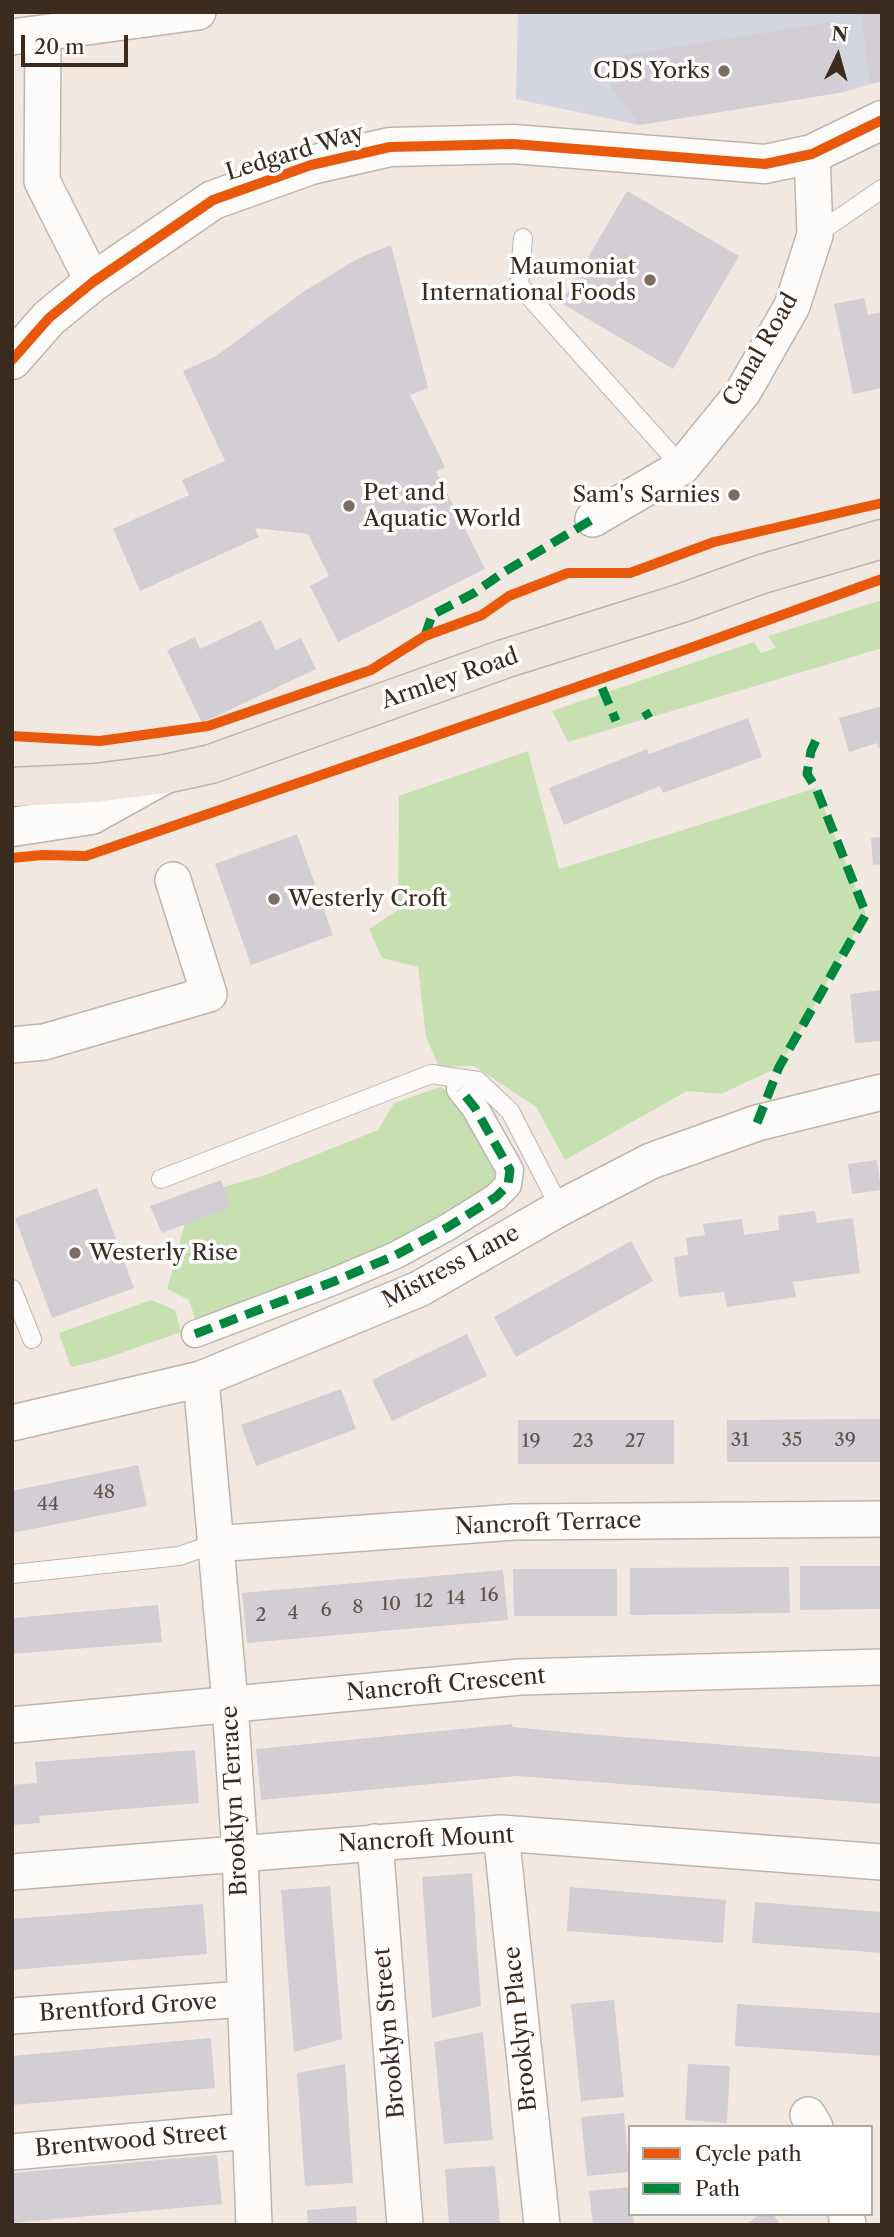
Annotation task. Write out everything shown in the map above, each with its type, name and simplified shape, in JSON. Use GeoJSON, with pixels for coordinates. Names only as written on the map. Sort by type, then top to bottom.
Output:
{"type":"FeatureCollection","features":[{"type":"Feature","properties":{"kind":"main road","name":"Armley Road"},"geometry":{"type":"LineString","coordinates":[[12,788],[96,783],[165,775],[211,764],[504,659],[682,603],[762,574],[882,539]]}},
{"type":"Feature","properties":{"kind":"street"},"geometry":{"type":"LineString","coordinates":[[93,282],[42,181],[20,34],[135,17],[198,12]]}},
{"type":"Feature","properties":{"kind":"street"},"geometry":{"type":"LineString","coordinates":[[812,153],[882,120]]}},
{"type":"Feature","properties":{"kind":"street","name":"Ledgard Way"},"geometry":{"type":"LineString","coordinates":[[12,360],[50,318],[93,282],[213,200],[311,165],[390,146],[513,144],[765,164],[812,153]]}},
{"type":"Feature","properties":{"kind":"street","name":"Canal Road"},"geometry":{"type":"LineString","coordinates":[[593,519],[682,467],[749,382],[792,306],[815,234],[812,153]]}},
{"type":"Feature","properties":{"kind":"street"},"geometry":{"type":"LineString","coordinates":[[12,827],[91,815],[165,775]]}},
{"type":"Feature","properties":{"kind":"street"},"geometry":{"type":"LineString","coordinates":[[12,1045],[44,1042],[209,994],[173,880]]}},
{"type":"Feature","properties":{"kind":"street"},"geometry":{"type":"LineString","coordinates":[[195,1334],[396,1255],[496,1197],[508,1185],[510,1170],[475,1108],[460,1090]]}},
{"type":"Feature","properties":{"kind":"street","name":"Mistress Lane"},"geometry":{"type":"LineString","coordinates":[[12,1423],[201,1379],[418,1289],[560,1208],[650,1161],[757,1123],[882,1092]]}},
{"type":"Feature","properties":{"kind":"street","name":"Brooklyn Terrace"},"geometry":{"type":"LineString","coordinates":[[201,1379],[230,1703],[240,1854],[254,2225]]}},
{"type":"Feature","properties":{"kind":"street","name":"Nancroft Terrace"},"geometry":{"type":"LineString","coordinates":[[214,1544],[514,1521],[882,1519]]}},
{"type":"Feature","properties":{"kind":"street","name":"Nancroft Crescent"},"geometry":{"type":"LineString","coordinates":[[12,1725],[520,1677],[882,1667]]}},
{"type":"Feature","properties":{"kind":"street","name":"Nancroft Mount"},"geometry":{"type":"LineString","coordinates":[[12,1872],[501,1833],[882,1862]]}},
{"type":"Feature","properties":{"kind":"street","name":"Brooklyn Place"},"geometry":{"type":"LineString","coordinates":[[501,1833],[541,2225]]}},
{"type":"Feature","properties":{"kind":"street","name":"Brooklyn Street"},"geometry":{"type":"LineString","coordinates":[[375,1842],[405,2225]]}},
{"type":"Feature","properties":{"kind":"street","name":"Brentford Grove"},"geometry":{"type":"LineString","coordinates":[[12,2016],[244,1999]]}},
{"type":"Feature","properties":{"kind":"street","name":"Brentwood Street"},"geometry":{"type":"LineString","coordinates":[[12,2152],[249,2131]]}},
{"type":"Feature","properties":{"kind":"lane"},"geometry":{"type":"LineString","coordinates":[[815,234],[882,189]]}},
{"type":"Feature","properties":{"kind":"lane"},"geometry":{"type":"LineString","coordinates":[[523,238],[519,285],[682,467]]}},
{"type":"Feature","properties":{"kind":"lane"},"geometry":{"type":"LineString","coordinates":[[161,1179],[431,1074],[478,1082],[510,1111],[560,1208]]}},
{"type":"Feature","properties":{"kind":"lane"},"geometry":{"type":"LineString","coordinates":[[12,1289],[32,1339]]}},
{"type":"Feature","properties":{"kind":"lane"},"geometry":{"type":"LineString","coordinates":[[12,1574],[179,1556],[214,1544]]}},
{"type":"Feature","properties":{"kind":"shaded area"},"geometry":{"type":"Polygon","coordinates":[[[518,12],[882,12],[882,81],[844,92],[639,125],[516,99],[518,12]]]}},
{"type":"Feature","properties":{"kind":"green space"},"geometry":{"type":"Polygon","coordinates":[[[882,600],[882,648],[568,742],[552,711],[754,642],[761,653],[776,648],[768,636],[882,600]]]}},
{"type":"Feature","properties":{"kind":"green space"},"geometry":{"type":"Polygon","coordinates":[[[528,751],[559,869],[816,788],[866,914],[779,1067],[721,1094],[687,1091],[565,1160],[536,1107],[474,1066],[439,1067],[426,1037],[418,967],[382,958],[369,929],[398,910],[399,796],[528,751]]]}},
{"type":"Feature","properties":{"kind":"green space"},"geometry":{"type":"Polygon","coordinates":[[[440,1087],[461,1096],[504,1178],[430,1230],[197,1324],[189,1300],[167,1289],[185,1223],[224,1187],[265,1175],[378,1130],[394,1103],[440,1087]]]}},
{"type":"Feature","properties":{"kind":"green space"},"geometry":{"type":"Polygon","coordinates":[[[151,1300],[175,1310],[181,1332],[104,1359],[71,1367],[59,1333],[151,1300]]]}},
{"type":"Feature","properties":{"kind":"building"},"geometry":{"type":"Polygon","coordinates":[[[861,12],[882,12],[882,81],[870,84],[861,12]]]}},
{"type":"Feature","properties":{"kind":"building","name":"CDS Yorks"},"geometry":{"type":"Polygon","coordinates":[[[833,22],[844,92],[639,125],[610,84],[606,58],[833,22]]]}},
{"type":"Feature","properties":{"kind":"building","name":"Maumoniat International Foods"},"geometry":{"type":"Polygon","coordinates":[[[627,191],[739,256],[673,369],[561,303],[627,191]]]}},
{"type":"Feature","properties":{"kind":"building"},"geometry":{"type":"Polygon","coordinates":[[[391,245],[428,388],[410,395],[445,467],[436,471],[485,569],[338,642],[310,586],[329,576],[308,534],[255,528],[259,537],[140,591],[113,529],[189,495],[182,480],[225,461],[183,371],[216,356],[303,292],[357,259],[391,245]]]}},
{"type":"Feature","properties":{"kind":"building"},"geometry":{"type":"Polygon","coordinates":[[[864,298],[868,315],[882,312],[882,388],[853,394],[834,304],[864,298]]]}},
{"type":"Feature","properties":{"kind":"building"},"geometry":{"type":"Polygon","coordinates":[[[261,620],[276,650],[301,638],[316,669],[202,723],[167,650],[195,637],[200,649],[261,620]]]}},
{"type":"Feature","properties":{"kind":"building"},"geometry":{"type":"Polygon","coordinates":[[[882,706],[882,747],[878,748],[877,743],[849,752],[839,718],[882,706]]]}},
{"type":"Feature","properties":{"kind":"building"},"geometry":{"type":"Polygon","coordinates":[[[748,718],[762,757],[663,793],[660,786],[564,825],[549,788],[647,749],[649,754],[748,718]]]}},
{"type":"Feature","properties":{"kind":"building","name":"Westerly Croft"},"geometry":{"type":"Polygon","coordinates":[[[297,834],[333,935],[251,965],[215,864],[297,834]]]}},
{"type":"Feature","properties":{"kind":"building"},"geometry":{"type":"Polygon","coordinates":[[[882,837],[882,864],[873,865],[871,838],[882,837]]]}},
{"type":"Feature","properties":{"kind":"building"},"geometry":{"type":"Polygon","coordinates":[[[882,990],[882,1041],[855,1043],[850,994],[882,990]]]}},
{"type":"Feature","properties":{"kind":"building"},"geometry":{"type":"Polygon","coordinates":[[[877,1160],[881,1190],[852,1194],[848,1164],[877,1160]]]}},
{"type":"Feature","properties":{"kind":"building"},"geometry":{"type":"Polygon","coordinates":[[[221,1180],[231,1207],[162,1233],[150,1206],[221,1180]]]}},
{"type":"Feature","properties":{"kind":"building","name":"Westerly Rise"},"geometry":{"type":"Polygon","coordinates":[[[97,1188],[134,1288],[52,1318],[15,1218],[97,1188]]]}},
{"type":"Feature","properties":{"kind":"building"},"geometry":{"type":"Polygon","coordinates":[[[815,1211],[817,1223],[853,1218],[860,1273],[793,1282],[796,1297],[727,1307],[724,1292],[679,1297],[674,1257],[688,1255],[686,1238],[705,1235],[703,1224],[742,1219],[744,1235],[779,1230],[778,1216],[815,1211]]]}},
{"type":"Feature","properties":{"kind":"building"},"geometry":{"type":"Polygon","coordinates":[[[631,1241],[653,1281],[516,1357],[494,1317],[631,1241]]]}},
{"type":"Feature","properties":{"kind":"building"},"geometry":{"type":"Polygon","coordinates":[[[467,1334],[487,1376],[392,1421],[372,1380],[467,1334]]]}},
{"type":"Feature","properties":{"kind":"building"},"geometry":{"type":"Polygon","coordinates":[[[341,1389],[356,1429],[256,1466],[241,1425],[341,1389]]]}},
{"type":"Feature","properties":{"kind":"building"},"geometry":{"type":"Polygon","coordinates":[[[882,1419],[882,1462],[727,1462],[727,1420],[882,1419]]]}},
{"type":"Feature","properties":{"kind":"building"},"geometry":{"type":"Polygon","coordinates":[[[518,1420],[674,1420],[674,1464],[518,1464],[518,1420]]]}},
{"type":"Feature","properties":{"kind":"building"},"geometry":{"type":"Polygon","coordinates":[[[138,1465],[147,1506],[12,1533],[12,1491],[138,1465]]]}},
{"type":"Feature","properties":{"kind":"building"},"geometry":{"type":"Polygon","coordinates":[[[800,1566],[882,1566],[882,1609],[800,1610],[800,1566]]]}},
{"type":"Feature","properties":{"kind":"building"},"geometry":{"type":"Polygon","coordinates":[[[789,1567],[790,1613],[630,1615],[630,1568],[789,1567]]]}},
{"type":"Feature","properties":{"kind":"building"},"geometry":{"type":"Polygon","coordinates":[[[513,1569],[617,1569],[617,1616],[514,1616],[513,1569]]]}},
{"type":"Feature","properties":{"kind":"building"},"geometry":{"type":"Polygon","coordinates":[[[503,1570],[508,1620],[247,1643],[242,1593],[503,1570]]]}},
{"type":"Feature","properties":{"kind":"building"},"geometry":{"type":"Polygon","coordinates":[[[158,1605],[162,1642],[12,1654],[12,1618],[158,1605]]]}},
{"type":"Feature","properties":{"kind":"building"},"geometry":{"type":"Polygon","coordinates":[[[512,1724],[512,1727],[586,1734],[882,1757],[882,1804],[517,1776],[261,1800],[256,1749],[512,1724]]]}},
{"type":"Feature","properties":{"kind":"building"},"geometry":{"type":"Polygon","coordinates":[[[195,1750],[199,1803],[39,1816],[40,1823],[12,1825],[12,1785],[37,1783],[35,1762],[195,1750]]]}},
{"type":"Feature","properties":{"kind":"building"},"geometry":{"type":"Polygon","coordinates":[[[472,1873],[481,2006],[432,2018],[422,1877],[472,1873]]]}},
{"type":"Feature","properties":{"kind":"building"},"geometry":{"type":"Polygon","coordinates":[[[330,1886],[342,2039],[294,2052],[281,1890],[330,1886]]]}},
{"type":"Feature","properties":{"kind":"building"},"geometry":{"type":"Polygon","coordinates":[[[570,1887],[726,1900],[723,1943],[567,1931],[570,1887]]]}},
{"type":"Feature","properties":{"kind":"building"},"geometry":{"type":"Polygon","coordinates":[[[755,1902],[882,1912],[882,1953],[752,1943],[755,1902]]]}},
{"type":"Feature","properties":{"kind":"building"},"geometry":{"type":"Polygon","coordinates":[[[203,1904],[207,1954],[12,1970],[12,1919],[203,1904]]]}},
{"type":"Feature","properties":{"kind":"building"},"geometry":{"type":"Polygon","coordinates":[[[614,2000],[624,2097],[581,2101],[571,2004],[614,2000]]]}},
{"type":"Feature","properties":{"kind":"building"},"geometry":{"type":"Polygon","coordinates":[[[737,2004],[882,2013],[882,2056],[735,2046],[737,2004]]]}},
{"type":"Feature","properties":{"kind":"building"},"geometry":{"type":"Polygon","coordinates":[[[483,2032],[493,2140],[444,2144],[434,2042],[483,2032]]]}},
{"type":"Feature","properties":{"kind":"building"},"geometry":{"type":"Polygon","coordinates":[[[211,2038],[215,2088],[12,2105],[12,2056],[211,2038]]]}},
{"type":"Feature","properties":{"kind":"building"},"geometry":{"type":"Polygon","coordinates":[[[345,2064],[353,2183],[305,2186],[297,2073],[345,2064]]]}},
{"type":"Feature","properties":{"kind":"building"},"geometry":{"type":"Polygon","coordinates":[[[688,2064],[730,2066],[727,2123],[685,2120],[688,2064]]]}},
{"type":"Feature","properties":{"kind":"building"},"geometry":{"type":"Polygon","coordinates":[[[624,2113],[628,2172],[587,2176],[581,2117],[624,2113]]]}},
{"type":"Feature","properties":{"kind":"building"},"geometry":{"type":"Polygon","coordinates":[[[217,2155],[222,2204],[12,2223],[12,2173],[217,2155]]]}},
{"type":"Feature","properties":{"kind":"building"},"geometry":{"type":"Polygon","coordinates":[[[495,2166],[500,2225],[449,2225],[445,2169],[495,2166]]]}},
{"type":"Feature","properties":{"kind":"building"},"geometry":{"type":"Polygon","coordinates":[[[628,2187],[628,2216],[633,2216],[634,2225],[593,2225],[589,2191],[628,2187]]]}},
{"type":"Feature","properties":{"kind":"building"},"geometry":{"type":"Polygon","coordinates":[[[356,2206],[357,2225],[308,2225],[307,2210],[356,2206]]]}},
{"type":"Feature","properties":{"kind":"building"},"geometry":{"type":"Polygon","coordinates":[[[757,2216],[774,2216],[781,2225],[745,2225],[757,2216]]]}},
{"type":"Feature","properties":{"kind":"marked path"},"geometry":{"type":"LineString","coordinates":[[425,636],[432,615],[474,593],[593,519]]}},
{"type":"Feature","properties":{"kind":"marked path"},"geometry":{"type":"LineString","coordinates":[[602,688],[616,721]]}},
{"type":"Feature","properties":{"kind":"marked path"},"geometry":{"type":"LineString","coordinates":[[645,711],[649,718]]}},
{"type":"Feature","properties":{"kind":"marked path"},"geometry":{"type":"LineString","coordinates":[[757,1123],[779,1067],[866,914],[816,788],[807,774],[811,751],[817,738]]}},
{"type":"Feature","properties":{"kind":"marked path"},"geometry":{"type":"LineString","coordinates":[[195,1334],[396,1255],[496,1197],[508,1185],[510,1170],[475,1108],[460,1089]]}},
{"type":"Feature","properties":{"kind":"cycle path"},"geometry":{"type":"LineString","coordinates":[[12,360],[49,318],[93,282],[213,200],[311,165],[390,147],[513,144],[765,164],[812,154],[882,120]]}},
{"type":"Feature","properties":{"kind":"cycle path"},"geometry":{"type":"LineString","coordinates":[[12,736],[100,741],[208,726],[371,670],[425,636],[482,615],[509,596],[568,573],[630,573],[714,542],[882,503]]}},
{"type":"Feature","properties":{"kind":"cycle path"},"geometry":{"type":"LineString","coordinates":[[12,858],[42,855],[86,856],[696,646],[882,579]]}},
{"type":"Feature","properties":{"kind":"place","name":"CDS Yorks"},"geometry":{"type":"Point","coordinates":[724,71]}},
{"type":"Feature","properties":{"kind":"place","name":"Maumoniat International Foods"},"geometry":{"type":"Point","coordinates":[650,280]}},
{"type":"Feature","properties":{"kind":"place","name":"Sam's Sarnies"},"geometry":{"type":"Point","coordinates":[734,495]}},
{"type":"Feature","properties":{"kind":"place","name":"Pet and Aquatic World"},"geometry":{"type":"Point","coordinates":[349,506]}},
{"type":"Feature","properties":{"kind":"place","name":"Westerly Croft"},"geometry":{"type":"Point","coordinates":[274,899]}},
{"type":"Feature","properties":{"kind":"place","name":"Westerly Rise"},"geometry":{"type":"Point","coordinates":[75,1253]}}]}
